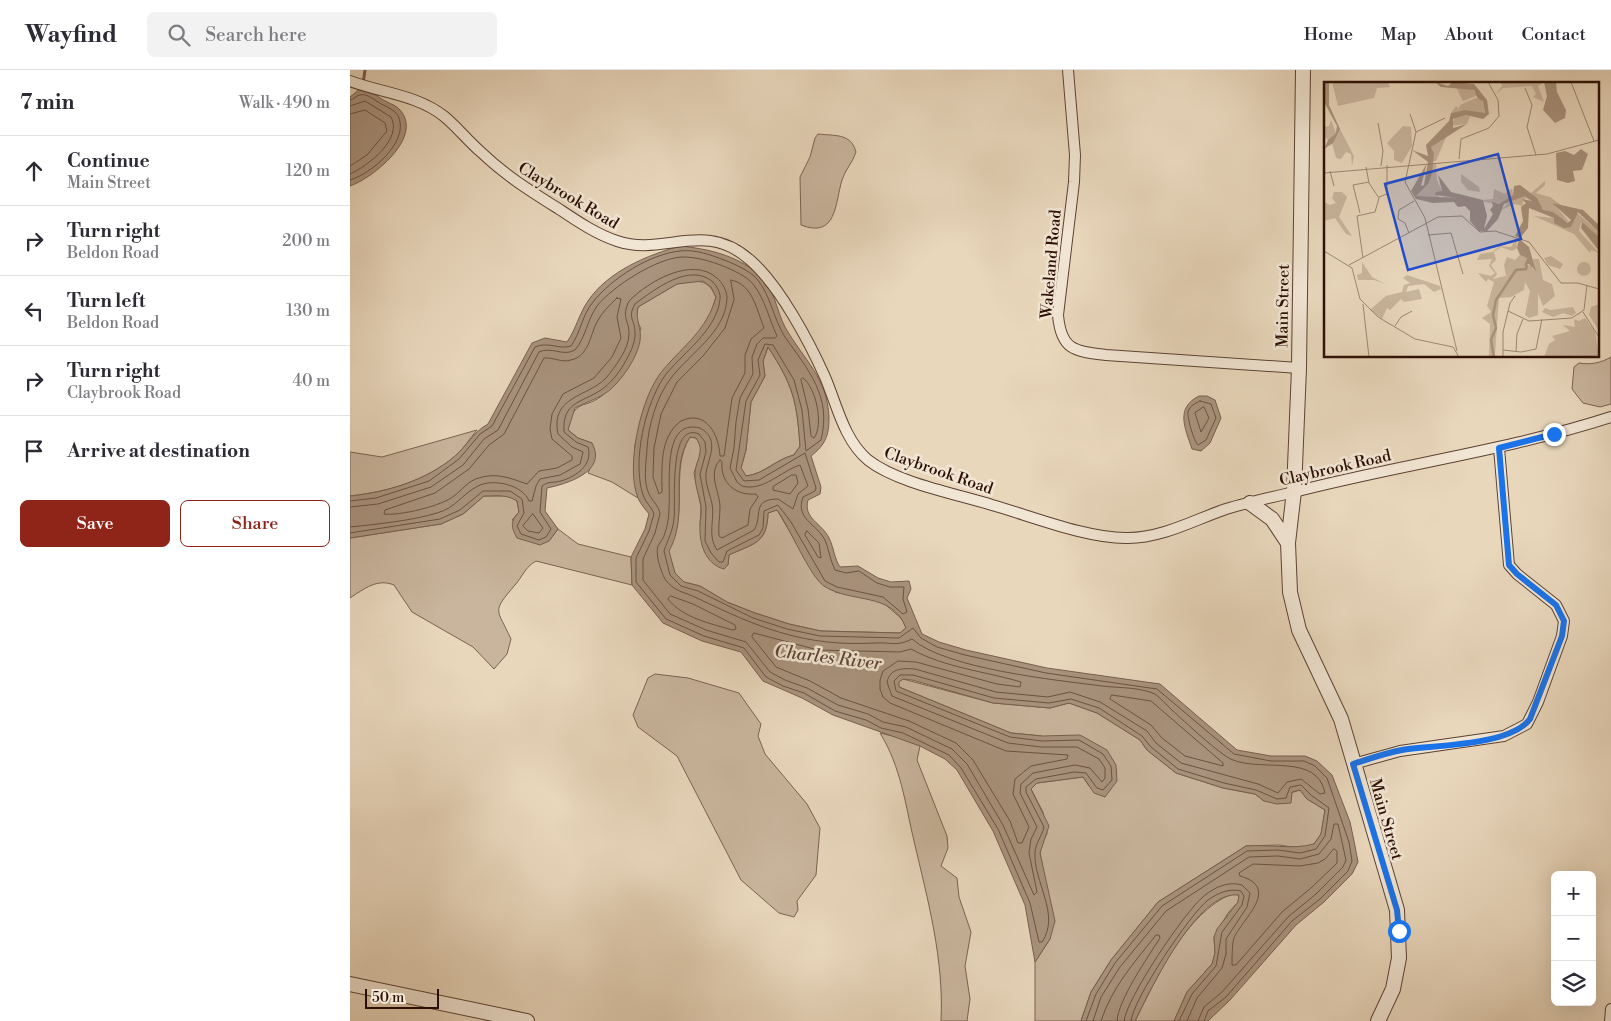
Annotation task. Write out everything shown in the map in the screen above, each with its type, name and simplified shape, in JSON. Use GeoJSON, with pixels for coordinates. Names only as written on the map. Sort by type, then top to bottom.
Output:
{"type":"FeatureCollection","features":[{"type":"Feature","properties":{"kind":"street","name":"Wakeland Road"},"geometry":{"type":"LineString","coordinates":[[1068,70],[1075,156],[1074,182],[1058,315],[1060,333],[1068,345],[1079,352],[1106,356],[1299,368]]}},
{"type":"Feature","properties":{"kind":"street","name":"Main Street"},"geometry":{"type":"LineString","coordinates":[[1303,70],[1299,368],[1294,491],[1288,543],[1290,592],[1299,630],[1341,719],[1397,910],[1399,958],[1394,989],[1378,1021]]}},
{"type":"Feature","properties":{"kind":"street","name":"Claybrook Road"},"geometry":{"type":"LineString","coordinates":[[358,84],[405,97],[433,109],[522,188],[610,238],[619,242],[647,245],[708,239],[733,248],[752,260],[778,291],[823,373],[848,433],[866,458],[879,468],[927,486],[1098,534],[1126,538],[1166,532],[1230,508],[1294,491],[1499,448],[1611,417]]}},
{"type":"Feature","properties":{"kind":"street"},"geometry":{"type":"LineString","coordinates":[[1353,764],[1400,751],[1504,736],[1522,728],[1534,713],[1562,636],[1564,621],[1556,605],[1517,574],[1509,565],[1499,448]]}},
{"type":"Feature","properties":{"kind":"street"},"geometry":{"type":"LineString","coordinates":[[1250,503],[1272,519],[1288,543]]}},
{"type":"Feature","properties":{"kind":"street"},"geometry":{"type":"LineString","coordinates":[[350,984],[527,1021]]}},
{"type":"Feature","properties":{"kind":"street"},"geometry":{"type":"LineString","coordinates":[[1610,1021],[1611,1010]]}},
{"type":"Feature","properties":{"kind":"shaded area"},"geometry":{"type":"Polygon","coordinates":[[[818,134],[846,138],[854,146],[856,152],[843,176],[832,216],[828,223],[822,227],[813,228],[801,225],[800,177],[810,157],[815,138],[818,134]]]}},
{"type":"Feature","properties":{"kind":"shaded area"},"geometry":{"type":"Polygon","coordinates":[[[691,281],[706,284],[712,289],[716,297],[709,318],[644,408],[635,445],[635,478],[638,498],[612,482],[588,473],[595,457],[592,443],[578,438],[568,430],[570,419],[577,408],[604,394],[612,382],[641,329],[636,318],[638,307],[677,284],[691,281]]]}},
{"type":"Feature","properties":{"kind":"shaded area"},"geometry":{"type":"Polygon","coordinates":[[[768,347],[783,372],[792,394],[800,446],[794,455],[759,472],[746,476],[741,468],[746,450],[751,402],[765,376],[763,361],[768,347]]]}},
{"type":"Feature","properties":{"kind":"shaded area"},"geometry":{"type":"Polygon","coordinates":[[[1611,357],[1611,404],[1600,407],[1583,403],[1572,389],[1574,367],[1579,363],[1595,363],[1611,357]]]}},
{"type":"Feature","properties":{"kind":"shaded area"},"geometry":{"type":"Polygon","coordinates":[[[477,430],[457,454],[431,473],[405,484],[378,492],[350,496],[350,452],[382,457],[477,430]]]}},
{"type":"Feature","properties":{"kind":"shaded area"},"geometry":{"type":"Polygon","coordinates":[[[690,437],[696,438],[700,444],[701,452],[694,473],[701,507],[700,525],[728,565],[729,555],[752,545],[762,537],[768,513],[777,510],[810,566],[835,592],[881,601],[902,619],[906,628],[900,633],[821,631],[789,624],[755,613],[727,602],[700,586],[684,582],[675,573],[668,551],[678,522],[681,464],[684,450],[690,437]]]}},
{"type":"Feature","properties":{"kind":"shaded area"},"geometry":{"type":"Polygon","coordinates":[[[484,496],[509,496],[517,501],[519,512],[512,520],[549,541],[558,529],[578,544],[631,557],[632,585],[536,561],[532,563],[499,606],[500,616],[511,639],[507,654],[494,669],[473,647],[412,612],[394,585],[388,583],[376,584],[350,598],[350,538],[441,524],[463,514],[484,496]]]}},
{"type":"Feature","properties":{"kind":"shaded area"},"geometry":{"type":"Polygon","coordinates":[[[655,674],[688,678],[739,693],[761,724],[758,736],[765,754],[807,804],[820,828],[816,875],[797,901],[798,910],[794,917],[779,913],[741,880],[677,756],[638,727],[633,715],[648,678],[655,674]]]}},
{"type":"Feature","properties":{"kind":"shaded area"},"geometry":{"type":"Polygon","coordinates":[[[903,679],[993,703],[1050,708],[1069,703],[1097,713],[1140,740],[1147,750],[1176,773],[1223,788],[1255,794],[1264,801],[1300,790],[1307,799],[1325,810],[1321,834],[1314,844],[1300,848],[1279,845],[1246,846],[1158,902],[1111,960],[1091,992],[1081,1021],[1035,1021],[1035,962],[1050,939],[1045,879],[1040,853],[1042,843],[1047,834],[1043,812],[1031,789],[1037,783],[1083,777],[1089,786],[1105,797],[1042,736],[1011,733],[899,687],[898,682],[903,679]]]}},
{"type":"Feature","properties":{"kind":"shaded area"},"geometry":{"type":"Polygon","coordinates":[[[880,733],[901,738],[920,746],[917,760],[947,836],[948,848],[941,866],[957,878],[959,897],[971,932],[965,966],[970,999],[967,1021],[941,1021],[940,975],[934,930],[902,786],[893,759],[880,733]]]}},
{"type":"Feature","properties":{"kind":"shaded area"},"geometry":{"type":"Polygon","coordinates":[[[1232,894],[1239,895],[1238,902],[1228,913],[1214,937],[1215,953],[1212,964],[1187,992],[1174,1021],[1135,1021],[1163,967],[1187,931],[1215,903],[1232,894]]]}},
{"type":"Feature","properties":{"kind":"water"},"geometry":{"type":"Polygon","coordinates":[[[360,89],[396,106],[406,121],[406,132],[401,144],[382,166],[360,182],[350,186],[350,97],[360,89]]]}},
{"type":"Feature","properties":{"kind":"water","name":"Charles River"},"geometry":{"type":"Polygon","coordinates":[[[680,246],[701,249],[730,257],[758,273],[768,284],[785,327],[819,380],[828,404],[827,435],[820,448],[811,456],[821,487],[820,494],[808,500],[808,512],[829,538],[840,567],[858,566],[878,578],[891,582],[909,581],[911,589],[907,598],[922,634],[939,642],[966,650],[1047,668],[1160,684],[1237,750],[1271,756],[1305,756],[1317,761],[1332,775],[1350,822],[1354,841],[1358,862],[1352,874],[1324,902],[1296,925],[1230,1000],[1208,1021],[1174,1021],[1187,992],[1212,964],[1215,953],[1214,937],[1217,929],[1238,902],[1239,895],[1223,898],[1207,908],[1192,924],[1164,966],[1135,1021],[1081,1021],[1091,992],[1111,960],[1158,902],[1246,846],[1297,847],[1314,844],[1321,834],[1325,810],[1307,799],[1300,790],[1292,792],[1291,803],[1277,804],[1264,801],[1255,794],[1223,788],[1176,773],[1147,750],[1140,740],[1097,713],[1069,703],[1050,708],[993,703],[903,679],[899,682],[899,687],[1011,733],[1042,736],[1080,735],[1107,750],[1116,765],[1117,781],[1105,797],[1094,793],[1083,777],[1037,783],[1031,789],[1049,826],[1040,853],[1055,921],[1050,939],[1035,962],[1025,905],[993,831],[957,770],[945,759],[920,746],[833,715],[802,698],[763,681],[741,652],[702,641],[663,623],[632,585],[631,557],[645,529],[649,514],[639,500],[634,485],[634,450],[637,432],[648,396],[655,381],[701,328],[712,309],[716,297],[711,287],[703,281],[677,284],[638,307],[637,316],[640,341],[631,363],[609,391],[575,408],[568,430],[578,438],[592,443],[595,453],[594,462],[590,469],[574,480],[547,488],[545,511],[558,529],[549,541],[540,545],[517,538],[512,525],[519,512],[517,501],[505,496],[484,496],[463,514],[441,524],[350,538],[350,496],[378,492],[406,484],[444,465],[478,431],[488,424],[532,343],[545,338],[567,342],[582,311],[596,290],[617,273],[642,259],[680,246]],[[768,347],[763,361],[765,376],[751,402],[746,450],[741,468],[746,476],[753,475],[794,455],[800,446],[792,394],[783,372],[768,347]],[[690,437],[680,464],[678,522],[675,537],[669,551],[675,573],[684,582],[700,586],[727,602],[755,613],[789,624],[821,631],[900,633],[906,628],[900,616],[891,608],[881,603],[835,591],[818,581],[777,510],[768,513],[762,537],[752,545],[729,555],[728,565],[724,569],[712,563],[704,552],[701,539],[701,508],[695,475],[700,448],[696,438],[690,437]]]}},
{"type":"Feature","properties":{"kind":"water"},"geometry":{"type":"Polygon","coordinates":[[[1199,396],[1207,396],[1215,400],[1221,418],[1210,443],[1201,451],[1192,449],[1184,419],[1187,406],[1199,396]]]}},
{"type":"Feature","properties":{"kind":"waterway"},"geometry":{"type":"LineString","coordinates":[[363,84],[365,70]]}},
{"type":"Feature","properties":{"kind":"route"},"geometry":{"type":"LineString","coordinates":[[1399,931],[1397,910],[1384,873],[1353,764],[1400,751],[1504,736],[1522,728],[1534,713],[1562,636],[1564,621],[1560,609],[1552,600],[1512,570],[1509,565],[1506,508],[1499,448],[1554,434]]}}]}
